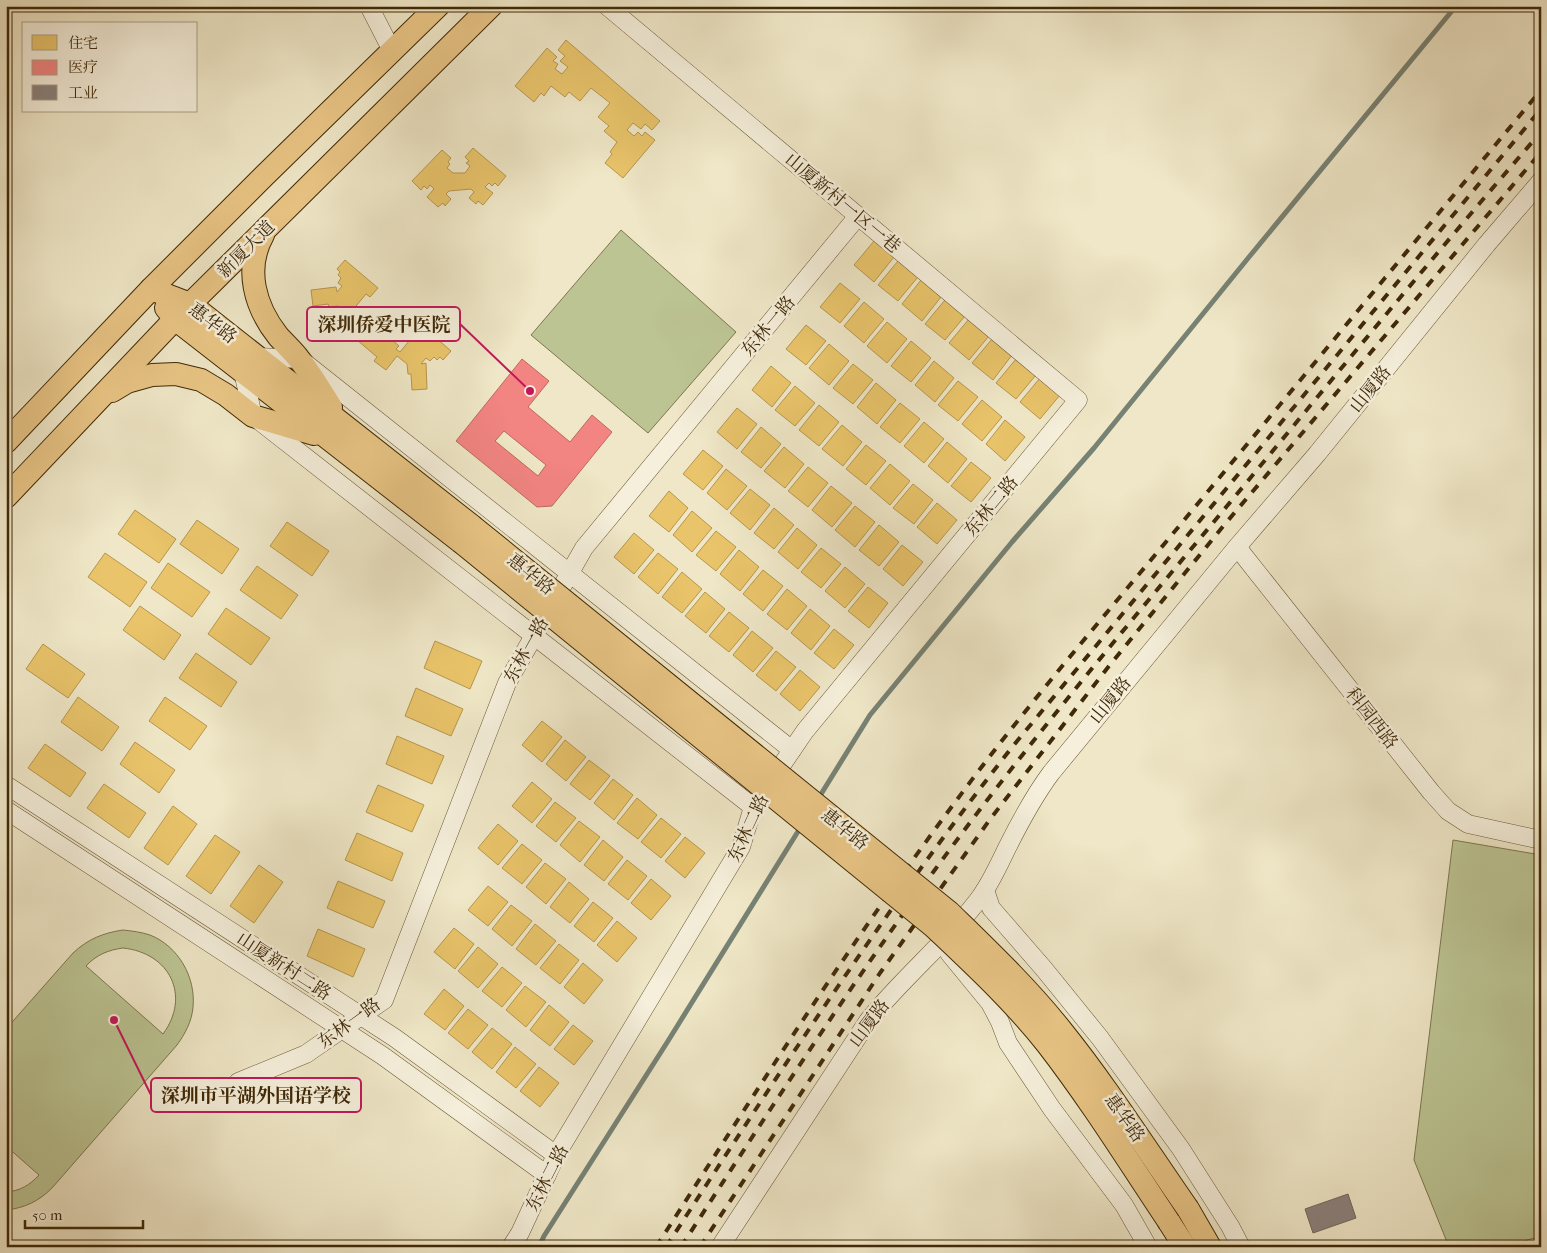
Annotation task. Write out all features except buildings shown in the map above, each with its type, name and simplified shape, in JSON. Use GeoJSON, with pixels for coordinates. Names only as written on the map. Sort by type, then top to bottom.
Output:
{"type":"FeatureCollection","features":[{"type":"Feature","properties":{"kind":"main road"},"geometry":{"type":"LineString","coordinates":[[6,442],[151,290],[264,176],[438,6]]}},
{"type":"Feature","properties":{"kind":"main road","name":"新厦大道"},"geometry":{"type":"LineString","coordinates":[[6,497],[174,320],[491,6]]}},
{"type":"Feature","properties":{"kind":"main road"},"geometry":{"type":"LineString","coordinates":[[269,226],[258,244],[253,265],[254,287],[263,313],[278,336],[300,359],[334,431]]}},
{"type":"Feature","properties":{"kind":"main road","name":"惠华路"},"geometry":{"type":"LineString","coordinates":[[151,290],[190,304],[250,365],[948,912],[1019,980],[1062,1031],[1105,1089],[1188,1209],[1210,1247]]}},
{"type":"Feature","properties":{"kind":"main road","name":"惠华路"},"geometry":{"type":"LineString","coordinates":[[151,290],[174,320],[250,365]]}},
{"type":"Feature","properties":{"kind":"main road"},"geometry":{"type":"LineString","coordinates":[[100,398],[127,382],[152,375],[176,374],[201,380],[226,395],[253,416],[334,431]]}},
{"type":"Feature","properties":{"kind":"main road","name":"惠华路"},"geometry":{"type":"LineString","coordinates":[[467,534],[934,927],[1005,995],[1057,1058],[1088,1101],[1185,1247]]}},
{"type":"Feature","properties":{"kind":"street"},"geometry":{"type":"LineString","coordinates":[[369,6],[392,51]]}},
{"type":"Feature","properties":{"kind":"street","name":"山厦新村一区一巷"},"geometry":{"type":"LineString","coordinates":[[607,6],[1078,400]]}},
{"type":"Feature","properties":{"kind":"street","name":"山厦路"},"geometry":{"type":"LineString","coordinates":[[720,1247],[868,1021],[881,1004],[967,915],[985,890],[1026,811],[1051,772],[1237,547],[1306,468],[1487,244],[1541,181]]}},
{"type":"Feature","properties":{"kind":"street","name":"东林一路"},"geometry":{"type":"LineString","coordinates":[[238,1082],[306,1054],[384,1000],[506,683],[584,548],[858,216]]}},
{"type":"Feature","properties":{"kind":"street"},"geometry":{"type":"LineString","coordinates":[[753,807],[253,416],[250,365],[300,359],[792,750]]}},
{"type":"Feature","properties":{"kind":"street","name":"东林二路"},"geometry":{"type":"LineString","coordinates":[[511,1247],[520,1233],[556,1156],[741,847],[753,807],[805,731],[1078,400]]}},
{"type":"Feature","properties":{"kind":"street","name":"科园西路"},"geometry":{"type":"LineString","coordinates":[[1237,547],[1448,812],[1468,824],[1541,840]]}},
{"type":"Feature","properties":{"kind":"street","name":"山厦新村二路"},"geometry":{"type":"LineString","coordinates":[[6,785],[395,1038],[556,1156]]}},
{"type":"Feature","properties":{"kind":"street","name":"山厦新村二路"},"geometry":{"type":"LineString","coordinates":[[6,810],[383,1056],[547,1175]]}},
{"type":"Feature","properties":{"kind":"street"},"geometry":{"type":"LineString","coordinates":[[985,890],[991,908],[1100,1038],[1169,1133],[1230,1226],[1241,1247]]}},
{"type":"Feature","properties":{"kind":"street"},"geometry":{"type":"LineString","coordinates":[[941,942],[990,1003],[1008,1043],[1052,1109],[1124,1205],[1148,1247]]}},
{"type":"Feature","properties":{"kind":"green space"},"geometry":{"type":"Polygon","coordinates":[[[621,230],[736,332],[648,433],[531,335],[621,230]]]}},
{"type":"Feature","properties":{"kind":"green space"},"geometry":{"type":"Polygon","coordinates":[[[1453,840],[1541,855],[1541,1247],[1537,1247],[1534,1238],[1505,1247],[1449,1247],[1414,1160],[1453,840]]]}},
{"type":"Feature","properties":{"kind":"green space"},"geometry":{"type":"Polygon","coordinates":[[[116,931],[140,932],[150,935],[160,940],[177,955],[188,974],[191,985],[193,1007],[190,1022],[177,1045],[52,1188],[42,1197],[31,1203],[19,1208],[6,1210],[6,1192],[24,1187],[39,1175],[6,1146],[6,1029],[73,953],[90,940],[116,931]],[[123,948],[112,950],[98,956],[86,966],[163,1034],[171,1020],[175,1005],[175,991],[164,967],[153,958],[123,948]]]}},
{"type":"Feature","properties":{"kind":"waterway"},"geometry":{"type":"LineString","coordinates":[[818,799],[870,715],[1012,542],[1094,448],[1456,6]]}},
{"type":"Feature","properties":{"kind":"waterway"},"geometry":{"type":"LineString","coordinates":[[539,1247],[544,1236],[802,825]]}},
{"type":"Feature","properties":{"kind":"railway"},"geometry":{"type":"LineString","coordinates":[[656,1247],[766,1076],[879,907],[986,761],[1070,656],[1541,90]]}},
{"type":"Feature","properties":{"kind":"railway"},"geometry":{"type":"LineString","coordinates":[[666,1247],[834,992],[966,806],[1013,746],[1541,109]]}},
{"type":"Feature","properties":{"kind":"railway"},"geometry":{"type":"LineString","coordinates":[[681,1247],[836,1010],[969,824],[1152,596],[1422,271],[1541,132]]}},
{"type":"Feature","properties":{"kind":"railway"},"geometry":{"type":"LineString","coordinates":[[700,1247],[880,973],[991,818],[1109,666],[1225,524],[1541,152]]}},
{"type":"Feature","properties":{"kind":"place","name":"深圳侨爱中医院"},"geometry":{"type":"Point","coordinates":[530,391]}},
{"type":"Feature","properties":{"kind":"place","name":"深圳市平湖外国语学校"},"geometry":{"type":"Point","coordinates":[114,1020]}}]}
